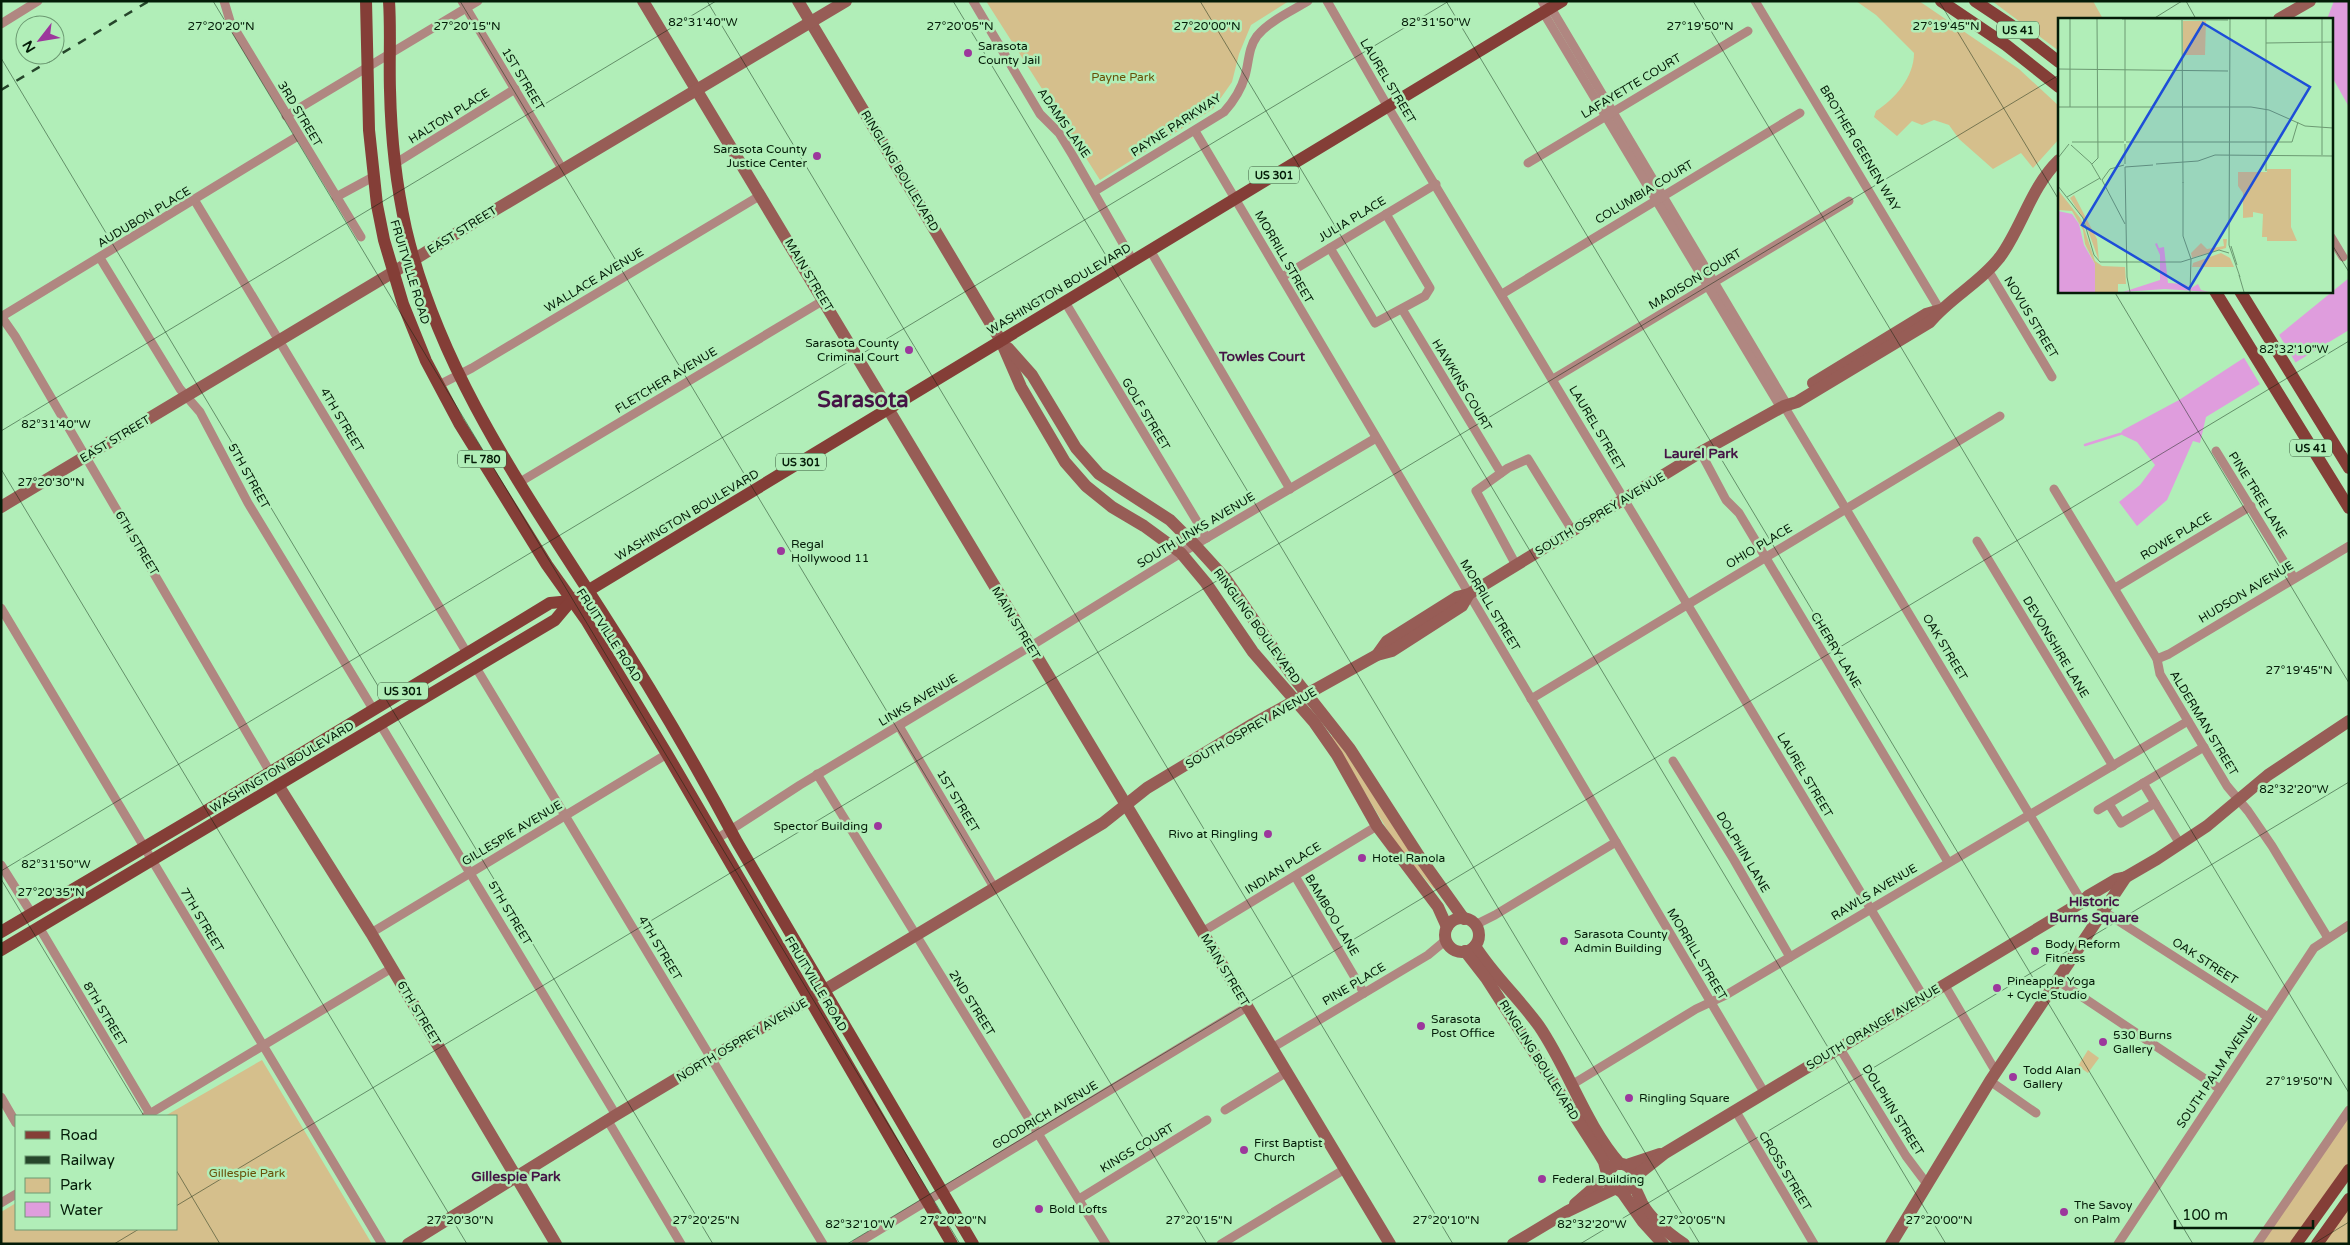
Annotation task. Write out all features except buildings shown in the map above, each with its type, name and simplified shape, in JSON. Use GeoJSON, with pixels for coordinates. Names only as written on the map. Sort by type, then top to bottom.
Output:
{"type":"FeatureCollection","features":[{"type":"Feature","properties":{"kind":"main road","name":"FRUITVILLE ROAD"},"geometry":{"type":"LineString","coordinates":[[366,1],[368,130],[373,177],[384,240],[409,322],[438,385],[460,424],[571,600],[586,620],[667,754],[715,840],[952,1244]]}},
{"type":"Feature","properties":{"kind":"main road","name":"FRUITVILLE ROAD"},"geometry":{"type":"LineString","coordinates":[[389,1],[391,120],[406,230],[432,311],[459,374],[484,425],[682,744],[824,991],[973,1244]]}},
{"type":"Feature","properties":{"kind":"main road","name":"US 41"},"geometry":{"type":"LineString","coordinates":[[1941,1],[2006,45],[2058,86]]}},
{"type":"Feature","properties":{"kind":"main road","name":"US 41"},"geometry":{"type":"LineString","coordinates":[[1975,1],[2011,24],[2058,61]]}},
{"type":"Feature","properties":{"kind":"main road","name":"WASHINGTON BOULEVARD"},"geometry":{"type":"LineString","coordinates":[[1,932],[550,603],[571,600],[588,591],[1388,107],[1549,7]]}},
{"type":"Feature","properties":{"kind":"main road","name":"US 41"},"geometry":{"type":"LineString","coordinates":[[2216,292],[2348,507]]}},
{"type":"Feature","properties":{"kind":"main road","name":"US 41"},"geometry":{"type":"LineString","coordinates":[[2241,292],[2349,468]]}},
{"type":"Feature","properties":{"kind":"main road","name":"WASHINGTON BOULEVARD"},"geometry":{"type":"LineString","coordinates":[[1,950],[554,620],[571,600]]}},
{"type":"Feature","properties":{"kind":"main road"},"geometry":{"type":"LineString","coordinates":[[299,773],[306,760],[368,722],[372,716],[373,709]]}},
{"type":"Feature","properties":{"kind":"main road"},"geometry":{"type":"LineString","coordinates":[[2296,1244],[2349,1170]]}},
{"type":"Feature","properties":{"kind":"main road"},"geometry":{"type":"LineString","coordinates":[[2317,1244],[2349,1199]]}},
{"type":"Feature","properties":{"kind":"street"},"geometry":{"type":"LineString","coordinates":[[1,24],[38,1]]}},
{"type":"Feature","properties":{"kind":"street","name":"3RD STREET"},"geometry":{"type":"LineString","coordinates":[[224,1],[230,21],[360,237]]}},
{"type":"Feature","properties":{"kind":"street"},"geometry":{"type":"LineString","coordinates":[[286,116],[390,55],[464,5],[478,1]]}},
{"type":"Feature","properties":{"kind":"street","name":"MAIN STREET"},"geometry":{"type":"LineString","coordinates":[[643,1],[698,89],[824,300],[887,410],[1127,805],[1390,1244]]}},
{"type":"Feature","properties":{"kind":"street","name":"RINGLING BOULEVARD"},"geometry":{"type":"LineString","coordinates":[[798,1],[1001,341],[1021,387],[1065,462],[1086,486],[1112,507],[1144,526],[1181,553],[1206,583],[1253,652],[1314,722],[1337,755],[1377,826],[1438,907],[1448,927]]}},
{"type":"Feature","properties":{"kind":"street","name":"EAST STREET"},"geometry":{"type":"LineString","coordinates":[[1,507],[846,1]]}},
{"type":"Feature","properties":{"kind":"street","name":"ADAMS LANE"},"geometry":{"type":"LineString","coordinates":[[973,1],[1040,114],[1059,133],[1095,191],[1133,261]]}},
{"type":"Feature","properties":{"kind":"street","name":"PAYNE PARKWAY"},"geometry":{"type":"LineString","coordinates":[[1095,191],[1224,112],[1234,101],[1245,76],[1251,46],[1258,35],[1308,1]]}},
{"type":"Feature","properties":{"kind":"street","name":"LAUREL STREET"},"geometry":{"type":"LineString","coordinates":[[1327,1],[1388,107],[1923,996]]}},
{"type":"Feature","properties":{"kind":"street","name":"BROTHER GEENEN WAY"},"geometry":{"type":"LineString","coordinates":[[1755,1],[1940,310]]}},
{"type":"Feature","properties":{"kind":"street"},"geometry":{"type":"LineString","coordinates":[[2281,18],[2310,1]]}},
{"type":"Feature","properties":{"kind":"street","name":"1ST STREET"},"geometry":{"type":"LineString","coordinates":[[464,5],[563,170]]}},
{"type":"Feature","properties":{"kind":"street","name":"OAK STREET"},"geometry":{"type":"LineString","coordinates":[[1549,7],[1659,198],[2082,902]]}},
{"type":"Feature","properties":{"kind":"street","name":"LAFAYETTE COURT"},"geometry":{"type":"LineString","coordinates":[[1528,163],[1748,31]]}},
{"type":"Feature","properties":{"kind":"street","name":"HALTON PLACE"},"geometry":{"type":"LineString","coordinates":[[396,163],[515,89]]}},
{"type":"Feature","properties":{"kind":"street","name":"COLUMBIA COURT"},"geometry":{"type":"LineString","coordinates":[[1502,294],[1800,113]]}},
{"type":"Feature","properties":{"kind":"street","name":"MORRILL STREET"},"geometry":{"type":"LineString","coordinates":[[1195,131],[1764,1092]]}},
{"type":"Feature","properties":{"kind":"street","name":"AUDUBON PLACE"},"geometry":{"type":"LineString","coordinates":[[1,317],[195,201],[298,136]]}},
{"type":"Feature","properties":{"kind":"street","name":"SOUTH OSPREY AVENUE"},"geometry":{"type":"LineString","coordinates":[[1127,805],[1163,779],[1253,724],[1296,702],[1377,654],[1387,641],[1458,597],[1469,594],[1701,453],[1784,406],[1797,402],[1930,322],[1940,310],[1975,283],[1988,270],[2011,241],[2045,175],[2058,161]]}},
{"type":"Feature","properties":{"kind":"street"},"geometry":{"type":"LineString","coordinates":[[336,197],[373,177]]}},
{"type":"Feature","properties":{"kind":"street","name":"JULIA PLACE"},"geometry":{"type":"LineString","coordinates":[[1282,277],[1436,184]]}},
{"type":"Feature","properties":{"kind":"street","name":"WALLACE AVENUE"},"geometry":{"type":"LineString","coordinates":[[438,385],[761,195]]}},
{"type":"Feature","properties":{"kind":"street","name":"4TH STREET"},"geometry":{"type":"LineString","coordinates":[[195,201],[467,653]]}},
{"type":"Feature","properties":{"kind":"street","name":"MADISON COURT"},"geometry":{"type":"LineString","coordinates":[[1553,379],[1849,201]]}},
{"type":"Feature","properties":{"kind":"street"},"geometry":{"type":"LineString","coordinates":[[1330,248],[1374,322],[1378,323],[1425,296],[1430,288],[1386,214]]}},
{"type":"Feature","properties":{"kind":"street"},"geometry":{"type":"LineString","coordinates":[[2332,239],[2343,257]]}},
{"type":"Feature","properties":{"kind":"street"},"geometry":{"type":"LineString","coordinates":[[1150,250],[1290,489]]}},
{"type":"Feature","properties":{"kind":"street","name":"5TH STREET"},"geometry":{"type":"LineString","coordinates":[[100,258],[180,389],[200,412],[248,503],[373,709]]}},
{"type":"Feature","properties":{"kind":"street","name":"NOVUS STREET"},"geometry":{"type":"LineString","coordinates":[[1988,270],[2052,377]]}},
{"type":"Feature","properties":{"kind":"street","name":"FLETCHER AVENUE"},"geometry":{"type":"LineString","coordinates":[[520,482],[824,300]]}},
{"type":"Feature","properties":{"kind":"street","name":"GOLF STREET"},"geometry":{"type":"LineString","coordinates":[[1065,302],[1201,541]]}},
{"type":"Feature","properties":{"kind":"street","name":"HAWKINS COURT"},"geometry":{"type":"LineString","coordinates":[[1402,309],[1501,473]]}},
{"type":"Feature","properties":{"kind":"street","name":"6TH STREET"},"geometry":{"type":"LineString","coordinates":[[1,317],[15,336],[86,456],[270,772]]}},
{"type":"Feature","properties":{"kind":"street","name":"RINGLING BOULEVARD"},"geometry":{"type":"LineString","coordinates":[[1001,341],[1032,375],[1076,448],[1099,474],[1201,541],[1290,674],[1350,749],[1418,856],[1469,922]]}},
{"type":"Feature","properties":{"kind":"street","name":"OHIO PLACE"},"geometry":{"type":"LineString","coordinates":[[1531,699],[1765,556],[2000,416]]}},
{"type":"Feature","properties":{"kind":"street","name":"SOUTH LINKS AVENUE"},"geometry":{"type":"LineString","coordinates":[[1031,646],[1181,553],[1376,438]]}},
{"type":"Feature","properties":{"kind":"street","name":"PINE TREE LANE"},"geometry":{"type":"LineString","coordinates":[[2216,451],[2294,578]]}},
{"type":"Feature","properties":{"kind":"street","name":"CHERRY LANE"},"geometry":{"type":"LineString","coordinates":[[1701,453],[1726,500],[1739,513],[1948,862]]}},
{"type":"Feature","properties":{"kind":"street"},"geometry":{"type":"LineString","coordinates":[[1516,565],[1476,494],[1476,491],[1501,473],[1528,459],[1572,530]]}},
{"type":"Feature","properties":{"kind":"street","name":"ALDERMAN STREET"},"geometry":{"type":"LineString","coordinates":[[2054,489],[2157,659],[2160,674],[2227,786],[2272,846],[2328,938]]}},
{"type":"Feature","properties":{"kind":"street","name":"ROWE PLACE"},"geometry":{"type":"LineString","coordinates":[[2115,588],[2250,506]]}},
{"type":"Feature","properties":{"kind":"street","name":"DEVONSHIRE LANE"},"geometry":{"type":"LineString","coordinates":[[1977,541],[2113,766]]}},
{"type":"Feature","properties":{"kind":"street","name":"HUDSON AVENUE"},"geometry":{"type":"LineString","coordinates":[[2157,659],[2170,654],[2349,546]]}},
{"type":"Feature","properties":{"kind":"street","name":"7TH STREET"},"geometry":{"type":"LineString","coordinates":[[1,608],[382,1244]]}},
{"type":"Feature","properties":{"kind":"street","name":"LINKS AVENUE"},"geometry":{"type":"LineString","coordinates":[[715,840],[817,774],[1031,646]]}},
{"type":"Feature","properties":{"kind":"street","name":"4TH STREET"},"geometry":{"type":"LineString","coordinates":[[475,666],[824,1244]]}},
{"type":"Feature","properties":{"kind":"street","name":"SOUTH ORANGE AVENUE"},"geometry":{"type":"LineString","coordinates":[[1568,1210],[1626,1186],[1664,1153],[2082,902],[2088,896],[2117,879],[2124,880],[2207,826],[2301,752],[2349,721]]}},
{"type":"Feature","properties":{"kind":"street","name":"RAWLS AVENUE"},"geometry":{"type":"LineString","coordinates":[[1573,1084],[2188,722]]}},
{"type":"Feature","properties":{"kind":"street","name":"5TH STREET"},"geometry":{"type":"LineString","coordinates":[[380,724],[471,872],[682,1244]]}},
{"type":"Feature","properties":{"kind":"street","name":"1ST STREET"},"geometry":{"type":"LineString","coordinates":[[899,726],[996,889]]}},
{"type":"Feature","properties":{"kind":"street"},"geometry":{"type":"LineString","coordinates":[[2098,810],[2204,748]]}},
{"type":"Feature","properties":{"kind":"street","name":"GILLESPIE AVENUE"},"geometry":{"type":"LineString","coordinates":[[371,933],[667,754]]}},
{"type":"Feature","properties":{"kind":"street","name":"DOLPHIN LANE"},"geometry":{"type":"LineString","coordinates":[[1673,760],[1790,957]]}},
{"type":"Feature","properties":{"kind":"street","name":"2ND STREET"},"geometry":{"type":"LineString","coordinates":[[817,774],[1106,1244]]}},
{"type":"Feature","properties":{"kind":"street"},"geometry":{"type":"LineString","coordinates":[[2143,783],[2180,844]]}},
{"type":"Feature","properties":{"kind":"street","name":"6TH STREET"},"geometry":{"type":"LineString","coordinates":[[278,785],[371,933],[556,1244]]}},
{"type":"Feature","properties":{"kind":"street"},"geometry":{"type":"LineString","coordinates":[[2109,804],[2121,823],[2155,803]]}},
{"type":"Feature","properties":{"kind":"street","name":"NORTH OSPREY AVENUE"},"geometry":{"type":"LineString","coordinates":[[408,1244],[612,1118],[996,889],[1103,823],[1127,805]]}},
{"type":"Feature","properties":{"kind":"street","name":"INDIAN PLACE"},"geometry":{"type":"LineString","coordinates":[[1202,932],[1377,826]]}},
{"type":"Feature","properties":{"kind":"street"},"geometry":{"type":"LineString","coordinates":[[1469,922],[1478,934],[1470,948],[1454,950],[1446,940],[1448,927],[1456,920],[1469,922],[1496,915],[1616,842]]}},
{"type":"Feature","properties":{"kind":"street"},"geometry":{"type":"LineString","coordinates":[[1,865],[32,914]]}},
{"type":"Feature","properties":{"kind":"street","name":"BAMBOO LANE"},"geometry":{"type":"LineString","coordinates":[[1294,876],[1364,993]]}},
{"type":"Feature","properties":{"kind":"street"},"geometry":{"type":"LineString","coordinates":[[1892,1244],[1993,1076],[2124,880]]}},
{"type":"Feature","properties":{"kind":"street","name":"OAK STREET"},"geometry":{"type":"LineString","coordinates":[[2103,911],[2268,1017]]}},
{"type":"Feature","properties":{"kind":"street","name":"SOUTH PALM AVENUE"},"geometry":{"type":"LineString","coordinates":[[2118,1244],[2314,948],[2349,925]]}},
{"type":"Feature","properties":{"kind":"street","name":"8TH STREET"},"geometry":{"type":"LineString","coordinates":[[39,927],[148,1115]]}},
{"type":"Feature","properties":{"kind":"street","name":"PINE PLACE"},"geometry":{"type":"LineString","coordinates":[[1272,1048],[1428,956],[1446,940]]}},
{"type":"Feature","properties":{"kind":"street","name":"RINGLING BOULEVARD"},"geometry":{"type":"LineString","coordinates":[[1470,948],[1484,961],[1538,1026],[1573,1084],[1610,1152],[1624,1164],[1626,1186]]}},
{"type":"Feature","properties":{"kind":"street","name":"RINGLING BOULEVARD"},"geometry":{"type":"LineString","coordinates":[[1470,948],[1486,978],[1598,1152],[1607,1175],[1626,1186]]}},
{"type":"Feature","properties":{"kind":"street"},"geometry":{"type":"LineString","coordinates":[[148,1115],[392,968]]}},
{"type":"Feature","properties":{"kind":"street"},"geometry":{"type":"LineString","coordinates":[[2057,980],[2220,1089]]}},
{"type":"Feature","properties":{"kind":"street"},"geometry":{"type":"LineString","coordinates":[[1944,984],[1993,1076],[2036,1113]]}},
{"type":"Feature","properties":{"kind":"street","name":"GOODRICH AVENUE"},"geometry":{"type":"LineString","coordinates":[[856,1244],[1247,1007]]}},
{"type":"Feature","properties":{"kind":"street","name":"DOLPHIN STREET"},"geometry":{"type":"LineString","coordinates":[[1839,1047],[1906,1156],[1927,1184]]}},
{"type":"Feature","properties":{"kind":"street"},"geometry":{"type":"LineString","coordinates":[[1225,1110],[1287,1072]]}},
{"type":"Feature","properties":{"kind":"street"},"geometry":{"type":"LineString","coordinates":[[1,1097],[15,1121]]}},
{"type":"Feature","properties":{"kind":"street","name":"CROSS STREET"},"geometry":{"type":"LineString","coordinates":[[1735,1110],[1814,1244]]}},
{"type":"Feature","properties":{"kind":"street"},"geometry":{"type":"LineString","coordinates":[[2257,1244],[2349,1110]]}},
{"type":"Feature","properties":{"kind":"street","name":"KINGS COURT"},"geometry":{"type":"LineString","coordinates":[[1079,1199],[1207,1120]]}},
{"type":"Feature","properties":{"kind":"street","name":"SOUTH ORANGE AVENUE"},"geometry":{"type":"LineString","coordinates":[[1513,1244],[1528,1240],[1568,1210],[1607,1175],[1612,1167],[1664,1153]]}},
{"type":"Feature","properties":{"kind":"street"},"geometry":{"type":"LineString","coordinates":[[1221,1244],[1345,1169]]}},
{"type":"Feature","properties":{"kind":"street"},"geometry":{"type":"LineString","coordinates":[[1626,1186],[1643,1222],[1663,1244]]}},
{"type":"Feature","properties":{"kind":"street"},"geometry":{"type":"LineString","coordinates":[[1626,1186],[1662,1228],[1684,1244]]}},
{"type":"Feature","properties":{"kind":"street"},"geometry":{"type":"LineString","coordinates":[[1,1203],[15,1195]]}},
{"type":"Feature","properties":{"kind":"green space","name":"Payne Park"},"geometry":{"type":"Polygon","coordinates":[[[986,1],[1289,1],[1251,25],[1239,54],[1232,82],[1213,109],[1100,180],[986,1]]]}},
{"type":"Feature","properties":{"kind":"green space"},"geometry":{"type":"Polygon","coordinates":[[[1856,1],[1919,1],[2019,69],[2058,105],[2058,140],[2033,168],[2021,153],[1993,169],[1959,139],[1949,125],[1934,120],[1922,125],[1912,121],[1897,136],[1874,117],[1876,111],[1896,94],[1907,79],[1911,70],[1914,53],[1876,15],[1856,1]]]}},
{"type":"Feature","properties":{"kind":"green space"},"geometry":{"type":"Polygon","coordinates":[[[1992,1],[2093,1],[2102,18],[2058,18],[2058,50],[1992,1]]]}},
{"type":"Feature","properties":{"kind":"green space"},"geometry":{"type":"Polygon","coordinates":[[[1333,735],[1437,885],[1434,889],[1399,849],[1331,737],[1333,735]]]}},
{"type":"Feature","properties":{"kind":"green space"},"geometry":{"type":"Polygon","coordinates":[[[2088,1050],[2099,1058],[2088,1073],[2078,1066],[2088,1050]]]}},
{"type":"Feature","properties":{"kind":"green space","name":"Gillespie Park"},"geometry":{"type":"Polygon","coordinates":[[[262,1060],[372,1244],[1,1244],[1,1212],[15,1204],[15,1230],[178,1230],[178,1115],[167,1115],[262,1060]]]}},
{"type":"Feature","properties":{"kind":"green space"},"geometry":{"type":"Polygon","coordinates":[[[2349,1110],[2349,1170],[2296,1244],[2257,1244],[2349,1110]]]}},
{"type":"Feature","properties":{"kind":"green space"},"geometry":{"type":"Polygon","coordinates":[[[2349,1208],[2349,1244],[2323,1244],[2349,1208]]]}},
{"type":"Feature","properties":{"kind":"water"},"geometry":{"type":"Polygon","coordinates":[[[2334,1],[2349,1],[2349,107],[2332,77],[2332,18],[2327,18],[2334,1]]]}},
{"type":"Feature","properties":{"kind":"water"},"geometry":{"type":"Polygon","coordinates":[[[2349,278],[2349,330],[2206,417],[2200,443],[2193,441],[2167,500],[2137,526],[2119,502],[2140,485],[2155,465],[2137,442],[2120,434],[2123,430],[2179,400],[2279,335],[2349,278]]]}},
{"type":"Feature","properties":{"kind":"pier"},"geometry":{"type":"Polygon","coordinates":[[[2278,333],[2297,365],[2261,386],[2243,356],[2278,333]]]}},
{"type":"Feature","properties":{"kind":"waterway"},"geometry":{"type":"LineString","coordinates":[[2085,445],[2120,434]]}},
{"type":"Feature","properties":{"kind":"railway"},"geometry":{"type":"LineString","coordinates":[[1,90],[149,1]]}},
{"type":"Feature","properties":{"kind":"place","name":"Sarasota County Jail"},"geometry":{"type":"Point","coordinates":[968,53]}},
{"type":"Feature","properties":{"kind":"place","name":"Sarasota County Justice Center"},"geometry":{"type":"Point","coordinates":[817,156]}},
{"type":"Feature","properties":{"kind":"place","name":"Sarasota County Criminal Court"},"geometry":{"type":"Point","coordinates":[909,350]}},
{"type":"Feature","properties":{"kind":"place","name":"Regal Hollywood 11"},"geometry":{"type":"Point","coordinates":[781,551]}},
{"type":"Feature","properties":{"kind":"place","name":"Spector Building"},"geometry":{"type":"Point","coordinates":[878,826]}},
{"type":"Feature","properties":{"kind":"place","name":"Rivo at Ringling"},"geometry":{"type":"Point","coordinates":[1268,834]}},
{"type":"Feature","properties":{"kind":"place","name":"Hotel Ranola"},"geometry":{"type":"Point","coordinates":[1362,858]}},
{"type":"Feature","properties":{"kind":"place","name":"Sarasota County Admin Building"},"geometry":{"type":"Point","coordinates":[1564,941]}},
{"type":"Feature","properties":{"kind":"place","name":"Body Reform Fitness"},"geometry":{"type":"Point","coordinates":[2035,951]}},
{"type":"Feature","properties":{"kind":"place","name":"Pineapple Yoga + Cycle Studio"},"geometry":{"type":"Point","coordinates":[1997,988]}},
{"type":"Feature","properties":{"kind":"place","name":"Sarasota Post Office"},"geometry":{"type":"Point","coordinates":[1421,1026]}},
{"type":"Feature","properties":{"kind":"place","name":"530 Burns Gallery"},"geometry":{"type":"Point","coordinates":[2103,1042]}},
{"type":"Feature","properties":{"kind":"place","name":"Todd Alan Gallery"},"geometry":{"type":"Point","coordinates":[2013,1077]}},
{"type":"Feature","properties":{"kind":"place","name":"Ringling Square"},"geometry":{"type":"Point","coordinates":[1629,1098]}},
{"type":"Feature","properties":{"kind":"place","name":"First Baptist Church"},"geometry":{"type":"Point","coordinates":[1244,1150]}},
{"type":"Feature","properties":{"kind":"place","name":"Federal Building"},"geometry":{"type":"Point","coordinates":[1542,1179]}},
{"type":"Feature","properties":{"kind":"place","name":"Bold Lofts"},"geometry":{"type":"Point","coordinates":[1039,1209]}},
{"type":"Feature","properties":{"kind":"place","name":"The Savoy on Palm"},"geometry":{"type":"Point","coordinates":[2064,1212]}},
{"type":"Feature","properties":{"kind":"district","name":"Towles Court"},"geometry":{"type":"Point","coordinates":[1262,356]}},
{"type":"Feature","properties":{"kind":"district","name":"Sarasota"},"geometry":{"type":"Point","coordinates":[863,400]}},
{"type":"Feature","properties":{"kind":"district","name":"Laurel Park"},"geometry":{"type":"Point","coordinates":[1701,453]}},
{"type":"Feature","properties":{"kind":"district","name":"Historic Burns Square"},"geometry":{"type":"Point","coordinates":[2094,910]}},
{"type":"Feature","properties":{"kind":"district","name":"Gillespie Park"},"geometry":{"type":"Point","coordinates":[516,1176]}}]}
